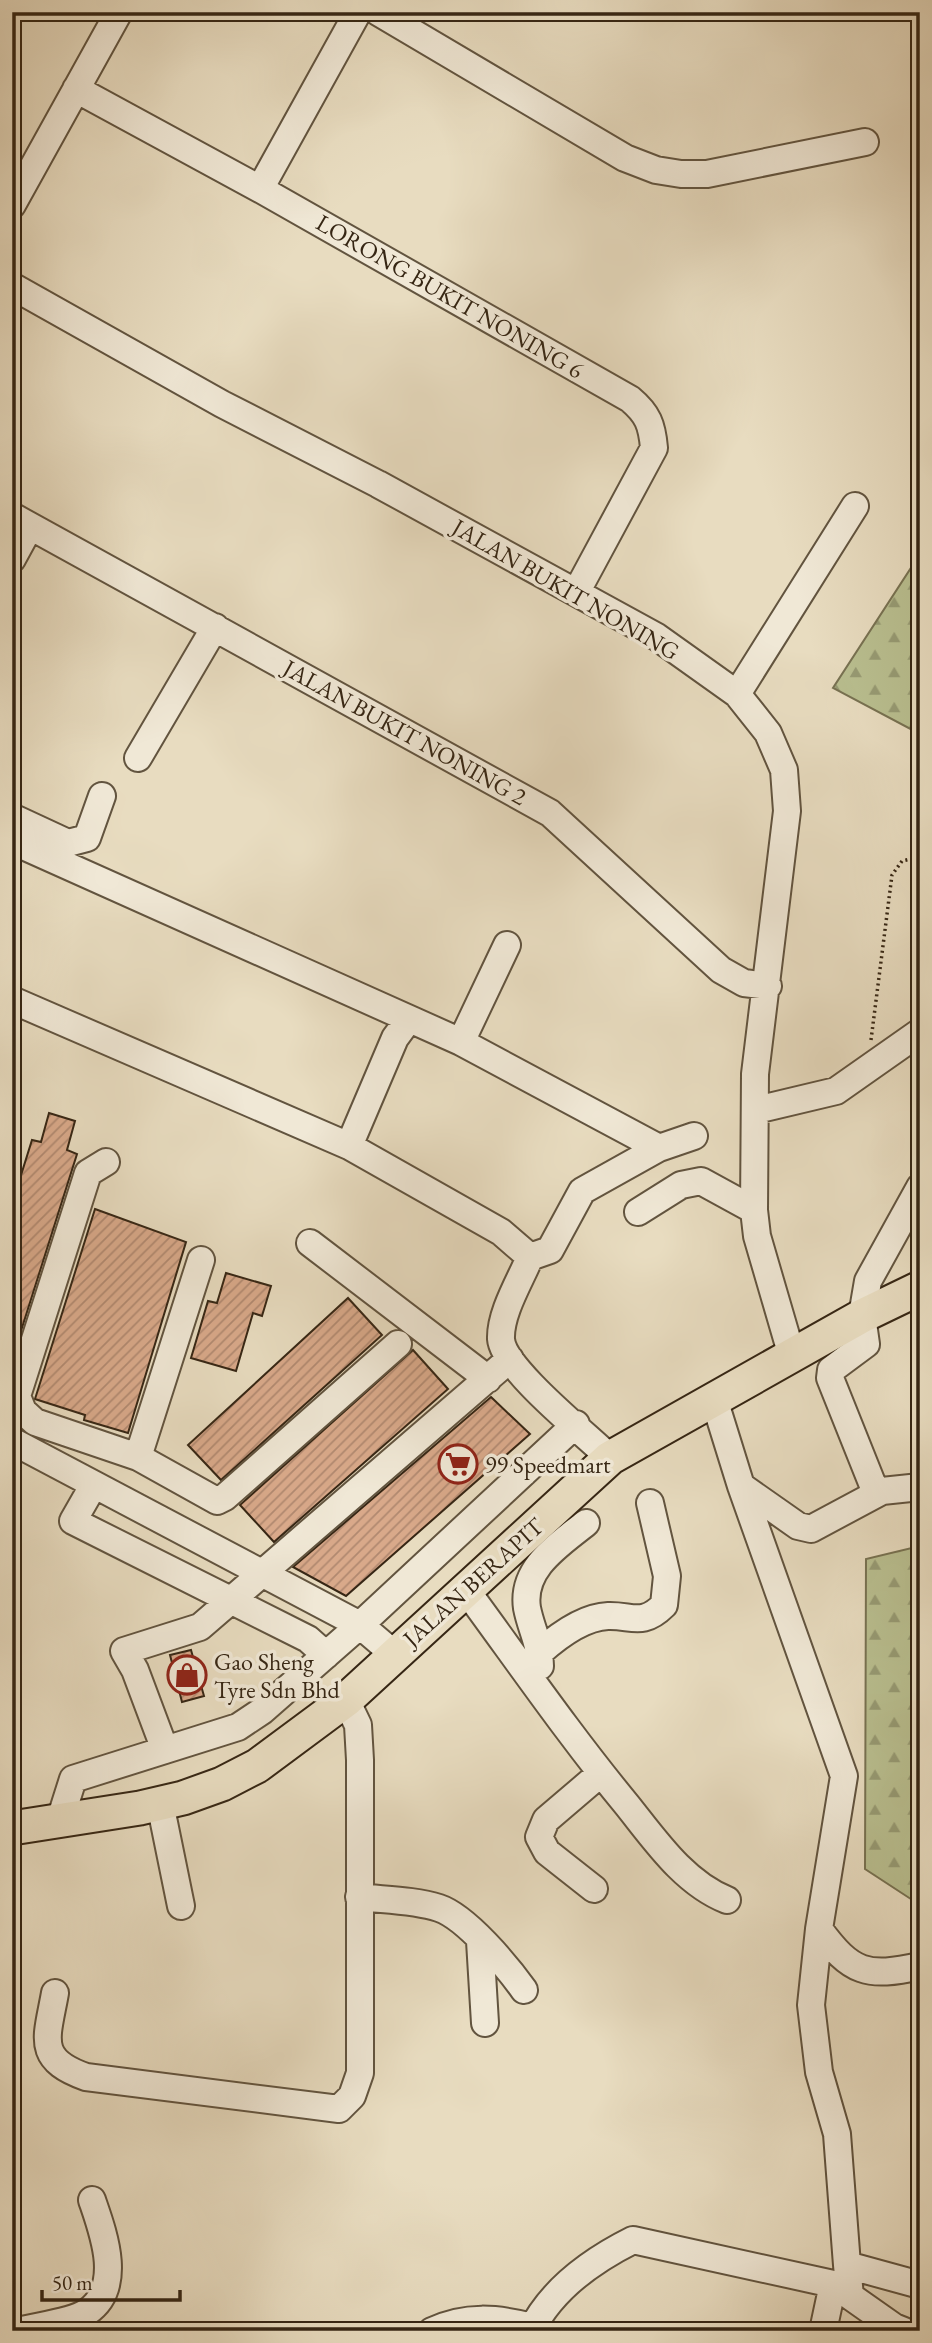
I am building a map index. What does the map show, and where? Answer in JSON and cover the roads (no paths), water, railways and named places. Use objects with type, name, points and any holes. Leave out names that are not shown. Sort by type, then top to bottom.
[{"type":"main road","name":"JALAN BERAPIT","points":[[12,1828],[160,1803],[222,1784],[257,1766],[345,1700],[610,1458],[862,1316],[920,1288]]},
{"type":"street","points":[[12,205],[119,12]]},
{"type":"street","points":[[260,189],[358,12]]},
{"type":"street","points":[[378,12],[594,142],[656,170],[681,174],[720,172],[865,142]]},
{"type":"street","name":"LORONG BUKIT NONING 6","points":[[76,89],[260,189],[630,398],[646,412],[652,428],[654,448],[577,591]]},
{"type":"street","name":"JALAN BUKIT NONING","points":[[12,286],[222,404],[577,591],[657,637],[737,694],[768,733],[784,770],[787,811],[768,986],[755,1074],[754,1210],[757,1236],[792,1356]]},
{"type":"street","points":[[737,694],[855,506]]},
{"type":"street","points":[[12,559],[21,521]]},
{"type":"street","name":"JALAN BUKIT NONING 2","points":[[21,521],[550,813],[721,970],[744,982],[768,986]]},
{"type":"street","points":[[138,758],[215,627]]},
{"type":"street","points":[[12,817],[68,843],[77,842],[87,838],[102,796]]},
{"type":"street","points":[[12,841],[461,1042],[659,1148]]},
{"type":"street","points":[[461,1042],[507,945]]},
{"type":"street","points":[[12,1000],[349,1146],[501,1232],[530,1257]]},
{"type":"street","points":[[349,1146],[395,1038],[409,1019]]},
{"type":"street","points":[[756,1110],[836,1091],[920,1032]]},
{"type":"street","points":[[610,1458],[516,1371],[501,1341],[504,1321],[530,1257],[550,1250],[582,1191],[659,1148],[694,1136]]},
{"type":"street","points":[[106,1162],[88,1172],[17,1396],[23,1411],[35,1422],[141,1459],[169,1477],[217,1501],[225,1497],[398,1344]]},
{"type":"street","points":[[638,1212],[681,1185],[701,1181],[754,1210]]},
{"type":"street","points":[[882,1491],[874,1488],[830,1378],[831,1370],[866,1344],[862,1316],[868,1281],[920,1187]]},
{"type":"street","points":[[310,1243],[488,1379]]},
{"type":"street","points":[[125,1503],[141,1459],[201,1260]]},
{"type":"street","points":[[165,1750],[135,1670],[124,1651],[200,1628],[510,1359]]},
{"type":"street","points":[[714,1399],[741,1486],[844,1776],[819,1929],[811,2005],[819,2073],[836,2134],[843,2282],[822,2331]]},
{"type":"street","points":[[61,1820],[73,1779],[238,1727],[262,1712],[360,1625],[576,1424]]},
{"type":"street","points":[[12,1441],[360,1625],[394,1654]]},
{"type":"street","points":[[150,1516],[169,1477]]},
{"type":"street","points":[[93,1486],[74,1521],[307,1639],[326,1655]]},
{"type":"street","points":[[741,1486],[798,1526],[811,1529],[882,1491],[920,1487]]},
{"type":"street","points":[[540,1651],[560,1635],[591,1619],[609,1616],[628,1620],[640,1619],[656,1613],[664,1605],[667,1576],[650,1503]]},
{"type":"street","points":[[530,1678],[540,1667],[540,1651],[527,1608],[531,1577],[540,1561],[586,1523]]},
{"type":"street","points":[[466,1590],[601,1773],[666,1853],[708,1892],[727,1900]]},
{"type":"street","points":[[55,1993],[47,2041],[50,2056],[64,2070],[111,2081],[339,2109],[352,2096],[360,2073],[358,1725],[345,1700]]},
{"type":"street","points":[[594,1889],[547,1852],[539,1838],[546,1820],[601,1773]]},
{"type":"street","points":[[160,1803],[181,1906]]},
{"type":"street","points":[[359,1897],[439,1908],[456,1917],[524,1990]]},
{"type":"street","points":[[819,1929],[840,1958],[858,1967],[885,1974],[920,1966]]},
{"type":"street","points":[[480,1941],[485,2023]]},
{"type":"street","points":[[18,2331],[87,2313],[100,2298],[108,2275],[105,2237],[92,2200]]},
{"type":"street","points":[[432,2331],[453,2322],[473,2318],[532,2329],[538,2316],[583,2271],[633,2240],[843,2282],[920,2284]]},
{"type":"street","points":[[843,2282],[894,2327],[904,2331]]},
{"type":"place","name":"99 Speedmart","points":[[458,1464]]},
{"type":"place","name":"Gao Sheng Tyre Sdn Bhd","points":[[187,1675]]}]
